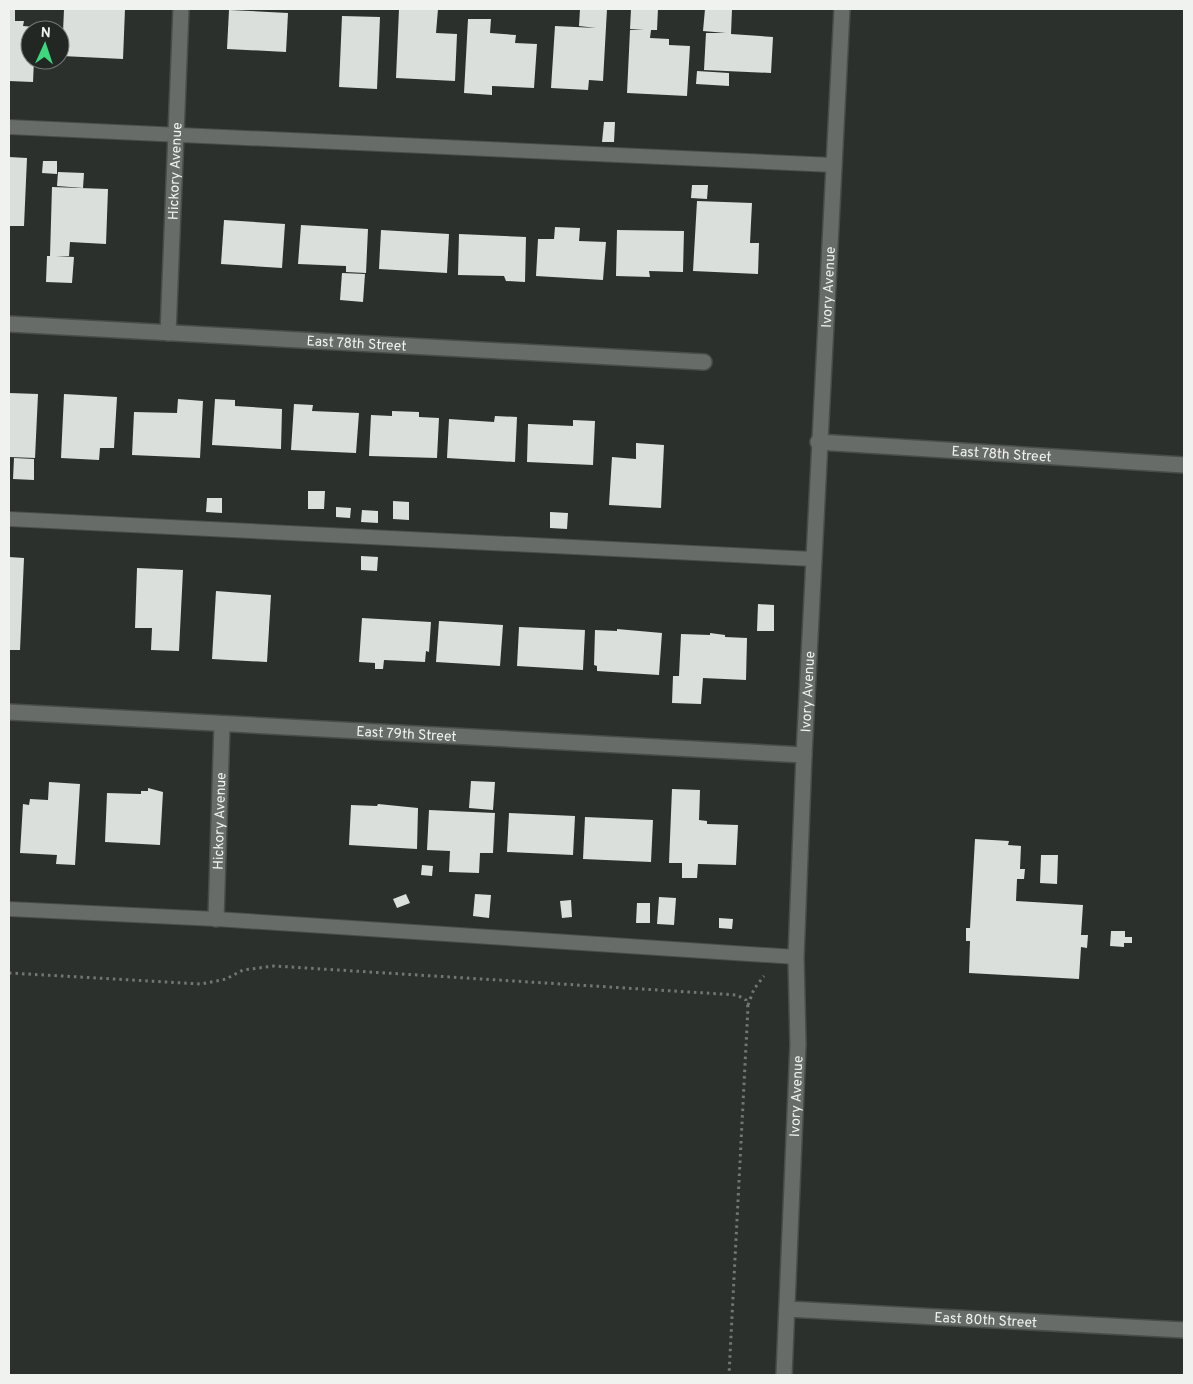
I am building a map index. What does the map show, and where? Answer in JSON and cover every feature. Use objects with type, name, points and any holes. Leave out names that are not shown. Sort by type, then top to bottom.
[{"type":"street","name":"Hickory Avenue","points":[[168,333],[181,9]]},
{"type":"street","name":"Ivory Avenue","points":[[784,1375],[798,1044],[796,957],[804,755],[818,442],[842,9]]},
{"type":"street","name":"East 78th Street","points":[[9,324],[704,362]]},
{"type":"street","name":"East 78th Street","points":[[818,442],[1184,465]]},
{"type":"street","name":"East 79th Street","points":[[9,712],[804,755]]},
{"type":"street","name":"Hickory Avenue","points":[[216,919],[222,724]]},
{"type":"street","name":"East 80th Street","points":[[786,1310],[1184,1330]]},
{"type":"lane","points":[[9,127],[833,165]]},
{"type":"lane","points":[[9,519],[813,560]]},
{"type":"lane","points":[[9,909],[216,919],[796,957]]},
{"type":"path","points":[[9,973],[201,984],[226,979],[242,970],[274,966],[737,995],[746,1000],[748,1007],[729,1375]]},
{"type":"building","points":[[9,9],[15,9],[15,21],[20,21],[20,70],[34,70],[33,82],[9,81]]},
{"type":"building","points":[[64,9],[125,9],[123,59],[70,56],[70,20],[64,20]]},
{"type":"building","points":[[399,9],[438,9],[436,33],[457,34],[455,81],[396,78]]},
{"type":"building","points":[[580,9],[607,9],[603,81],[589,80],[588,90],[551,88],[555,26],[596,28],[579,26]]},
{"type":"building","points":[[631,9],[658,9],[657,30],[651,30],[650,38],[669,39],[669,45],[690,46],[687,96],[627,93],[630,30],[644,30],[630,29]]},
{"type":"building","points":[[705,9],[732,9],[731,34],[773,37],[771,73],[704,70],[706,33],[726,33],[703,31]]},
{"type":"building","points":[[229,10],[288,13],[286,52],[227,49]]},
{"type":"building","points":[[342,16],[380,17],[377,89],[339,87]]},
{"type":"building","points":[[468,19],[491,19],[490,33],[516,35],[515,43],[537,44],[534,88],[492,86],[492,95],[464,93]]},
{"type":"building","points":[[697,71],[729,73],[729,86],[696,84]]},
{"type":"building","points":[[604,122],[615,122],[614,142],[602,142]]},
{"type":"building","points":[[9,157],[27,158],[24,226],[9,226]]},
{"type":"building","points":[[43,161],[57,161],[57,174],[42,173]]},
{"type":"building","points":[[58,172],[84,173],[83,188],[57,186]]},
{"type":"building","points":[[692,185],[708,185],[707,199],[691,198]]},
{"type":"building","points":[[52,187],[108,189],[106,244],[70,242],[69,256],[56,256],[74,257],[72,283],[46,282],[47,256],[50,256]]},
{"type":"building","points":[[697,201],[752,203],[750,243],[759,243],[758,274],[693,271]]},
{"type":"building","points":[[224,220],[285,224],[282,268],[221,264]]},
{"type":"building","points":[[301,225],[368,229],[366,273],[346,272],[346,266],[298,264]]},
{"type":"building","points":[[555,227],[580,228],[579,241],[606,242],[603,280],[536,276],[538,239],[554,239]]},
{"type":"building","points":[[381,230],[449,234],[447,273],[379,269]]},
{"type":"building","points":[[617,230],[684,231],[683,272],[649,271],[650,277],[616,276]]},
{"type":"building","points":[[459,234],[526,237],[525,282],[506,281],[504,276],[458,275]]},
{"type":"building","points":[[342,273],[365,274],[363,302],[340,300]]},
{"type":"building","points":[[9,393],[38,394],[35,458],[9,457]]},
{"type":"building","points":[[64,394],[117,397],[114,448],[100,448],[99,460],[61,458]]},
{"type":"building","points":[[178,399],[203,401],[200,458],[132,455],[134,412],[177,413]]},
{"type":"building","points":[[215,399],[235,400],[235,406],[282,409],[281,449],[212,445]]},
{"type":"building","points":[[294,404],[313,405],[312,411],[359,413],[356,453],[291,450]]},
{"type":"building","points":[[392,411],[419,412],[419,417],[439,418],[437,458],[369,456],[371,415],[392,416]]},
{"type":"building","points":[[495,416],[517,417],[515,462],[447,458],[449,419],[494,422]]},
{"type":"building","points":[[573,420],[595,421],[593,465],[527,462],[528,424],[573,426]]},
{"type":"building","points":[[636,443],[664,445],[661,508],[609,505],[612,457],[636,459]]},
{"type":"building","points":[[14,458],[34,459],[34,480],[13,479]]},
{"type":"building","points":[[308,491],[325,491],[324,509],[308,509]]},
{"type":"building","points":[[207,498],[222,498],[222,513],[206,512]]},
{"type":"building","points":[[393,501],[409,502],[409,520],[393,519]]},
{"type":"building","points":[[336,507],[351,508],[350,518],[336,517]]},
{"type":"building","points":[[362,510],[378,511],[378,523],[361,522]]},
{"type":"building","points":[[550,512],[568,513],[567,529],[550,528]]},
{"type":"building","points":[[361,556],[378,557],[377,571],[361,570]]},
{"type":"building","points":[[9,557],[24,558],[20,650],[9,650]]},
{"type":"building","points":[[137,568],[183,570],[179,651],[151,650],[152,628],[135,628]]},
{"type":"building","points":[[216,591],[271,595],[267,662],[212,659]]},
{"type":"building","points":[[758,604],[774,605],[774,631],[757,631]]},
{"type":"building","points":[[362,618],[431,622],[429,652],[426,651],[425,662],[384,660],[383,669],[375,669],[375,663],[359,662]]},
{"type":"building","points":[[439,621],[503,625],[500,666],[436,662]]},
{"type":"building","points":[[519,627],[585,630],[583,670],[517,666]]},
{"type":"building","points":[[617,629],[662,633],[659,675],[597,671],[597,666],[594,665],[595,630],[617,631]]},
{"type":"building","points":[[710,633],[725,635],[725,637],[747,638],[746,680],[703,678],[701,704],[672,703],[673,676],[679,676],[681,634],[710,635]]},
{"type":"building","points":[[471,781],[495,782],[493,810],[469,808]]},
{"type":"building","points":[[49,782],[80,784],[75,865],[56,864],[57,855],[20,853],[23,804],[29,805],[30,799],[48,800]]},
{"type":"building","points":[[148,788],[163,792],[160,845],[105,842],[107,793],[141,794],[141,791],[148,791]]},
{"type":"building","points":[[672,789],[700,790],[699,820],[707,821],[707,824],[738,825],[736,865],[698,864],[697,878],[682,878],[682,863],[669,863]]},
{"type":"building","points":[[378,804],[418,808],[417,849],[349,845],[351,805],[377,806]]},
{"type":"building","points":[[429,810],[495,813],[493,853],[480,853],[479,873],[449,872],[450,851],[427,850]]},
{"type":"building","points":[[509,813],[575,816],[573,855],[507,852]]},
{"type":"building","points":[[585,817],[653,820],[651,862],[583,859]]},
{"type":"building","points":[[975,839],[1009,841],[1008,845],[1021,846],[1020,869],[1025,869],[1024,879],[1017,879],[1016,901],[1083,905],[1081,935],[1088,935],[1087,948],[1081,947],[1079,979],[969,973],[970,941],[966,941],[966,928],[970,928]]},
{"type":"building","points":[[1041,855],[1058,855],[1057,884],[1040,883]]},
{"type":"building","points":[[422,865],[433,866],[432,876],[421,875]]},
{"type":"building","points":[[406,894],[410,903],[397,908],[393,899]]},
{"type":"building","points":[[475,894],[491,895],[489,918],[473,916]]},
{"type":"building","points":[[659,897],[676,898],[674,925],[657,924]]},
{"type":"building","points":[[571,900],[572,917],[562,918],[560,901]]},
{"type":"building","points":[[637,903],[650,903],[650,923],[636,923]]},
{"type":"building","points":[[719,918],[733,919],[732,929],[719,928]]},
{"type":"building","points":[[1111,931],[1125,931],[1125,937],[1132,937],[1132,943],[1124,943],[1124,947],[1110,946]]}]
